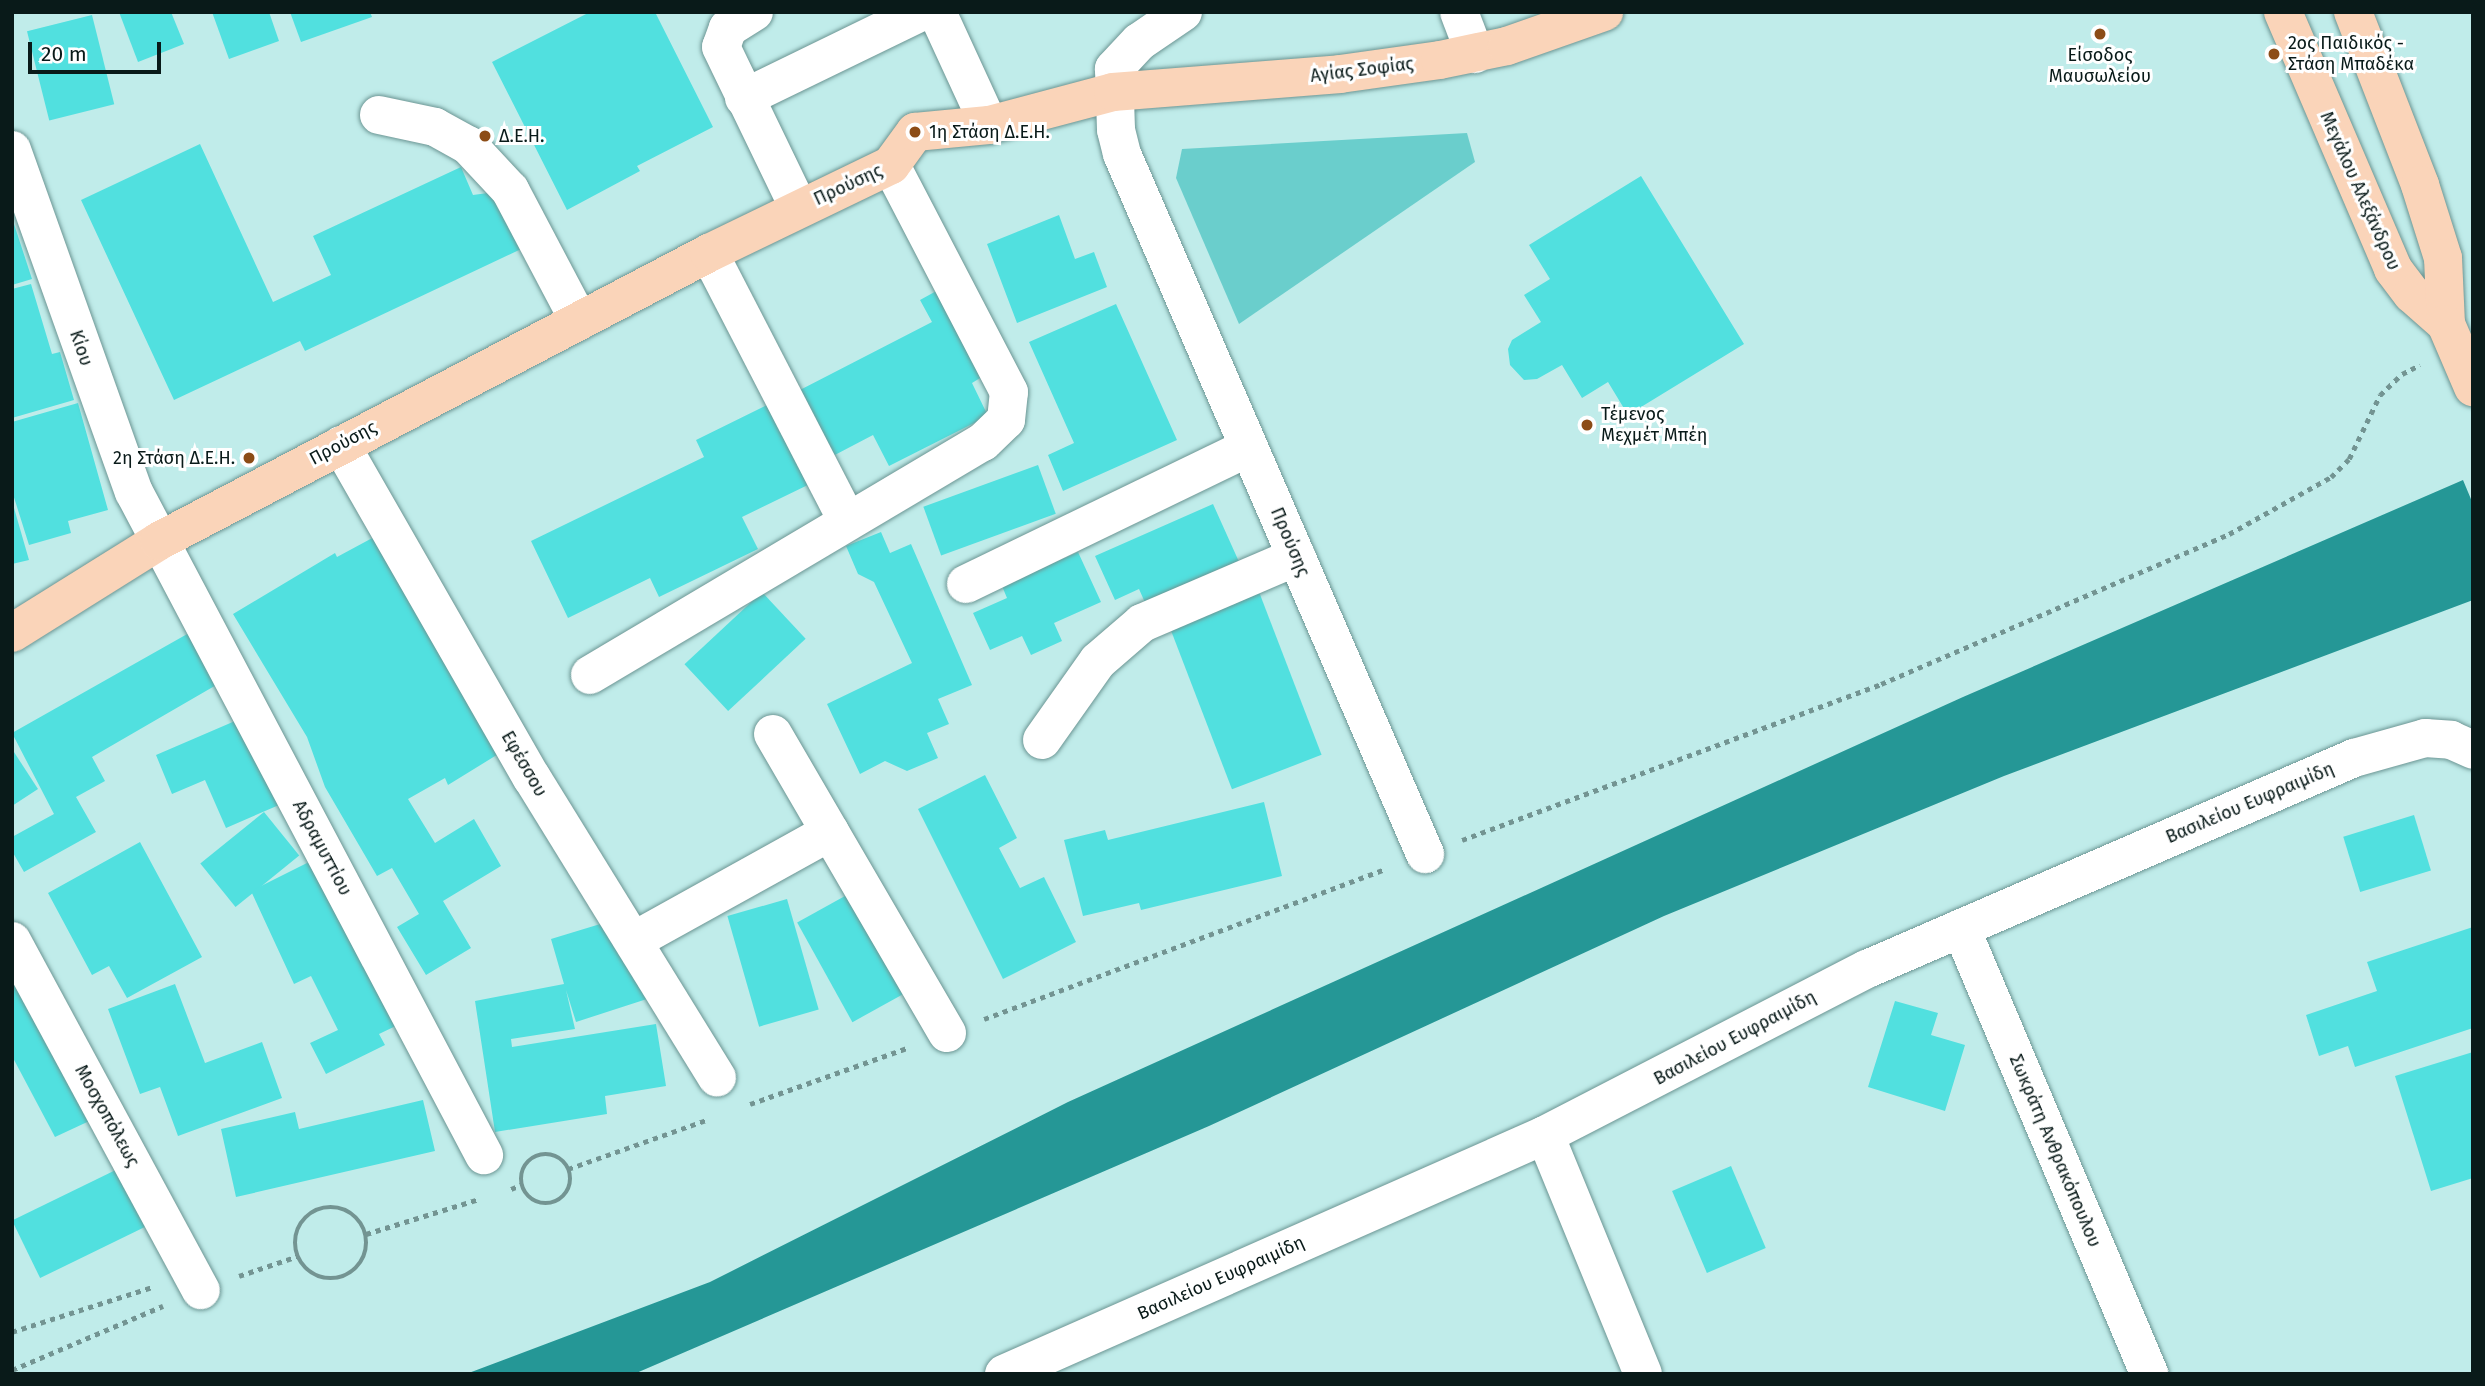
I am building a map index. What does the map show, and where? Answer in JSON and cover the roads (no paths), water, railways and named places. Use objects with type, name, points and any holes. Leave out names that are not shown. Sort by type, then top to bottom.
[{"type":"main road","name":"Αγίας Σοφίας","points":[[1113,92],[1340,74],[1475,54],[1604,12]]},
{"type":"main road","name":"Μεγάλου Αλεξάνδρου","points":[[2283,12],[2393,269],[2462,361]]},
{"type":"main road","points":[[2353,12],[2420,186],[2443,258],[2462,361]]},
{"type":"main road","name":"Προύσης","points":[[12,633],[159,541],[709,253],[891,165],[915,132],[989,125],[1113,92]]},
{"type":"street","points":[[754,12],[736,21],[723,37],[724,57],[799,208]]},
{"type":"street","points":[[744,98],[921,12]]},
{"type":"street","points":[[937,12],[989,125]]},
{"type":"street","points":[[1113,92],[1118,62],[1150,33],[1183,12]]},
{"type":"street","points":[[1459,12],[1475,54]]},
{"type":"street","name":"Προύσης","points":[[1113,92],[1116,130],[1129,174],[1425,854]]},
{"type":"street","points":[[379,115],[435,127],[468,145],[510,190],[579,321]]},
{"type":"street","name":"Κίου","points":[[12,150],[121,461],[159,541]]},
{"type":"street","points":[[590,675],[847,520],[984,442],[1006,421],[1009,392],[891,165]]},
{"type":"street","points":[[709,253],[847,520]]},
{"type":"street","name":"Εφέσσου","points":[[341,445],[532,778],[635,940],[717,1078]]},
{"type":"street","points":[[965,584],[1249,447]]},
{"type":"street","name":"Αδραμυττίου","points":[[159,541],[484,1155]]},
{"type":"street","points":[[1042,740],[1098,662],[1142,623],[1296,557]]},
{"type":"street","points":[[773,734],[947,1033]]},
{"type":"street","name":"Βασιλείου Ευφραιμίδη","points":[[1004,1374],[1545,1135],[1800,1002],[1961,928],[2354,758],[2425,738],[2451,740],[2473,750]]},
{"type":"street","points":[[635,940],[830,832]]},
{"type":"street","name":"Σωκράτη Ανθρακόπουλου","points":[[1961,928],[2149,1374]]},
{"type":"street","name":"Μοσχοπόλεως","points":[[12,942],[197,1282]]},
{"type":"street","points":[[1545,1135],[1643,1374]]},
{"type":"place","name":"Είσοδος Μαυσωλείου","points":[[2100,34]]},
{"type":"place","name":"2ος Παιδικός - Στάση Μπαδέκα","points":[[2274,54]]},
{"type":"place","name":"1η Στάση Δ.Ε.Η.","points":[[915,132]]},
{"type":"place","name":"Δ.Ε.Η.","points":[[485,136]]},
{"type":"place","name":"Τέμενος Μεχμέτ Μπέη","points":[[1587,425]]},
{"type":"place","name":"2η Στάση Δ.Ε.Η.","points":[[249,458]]}]
